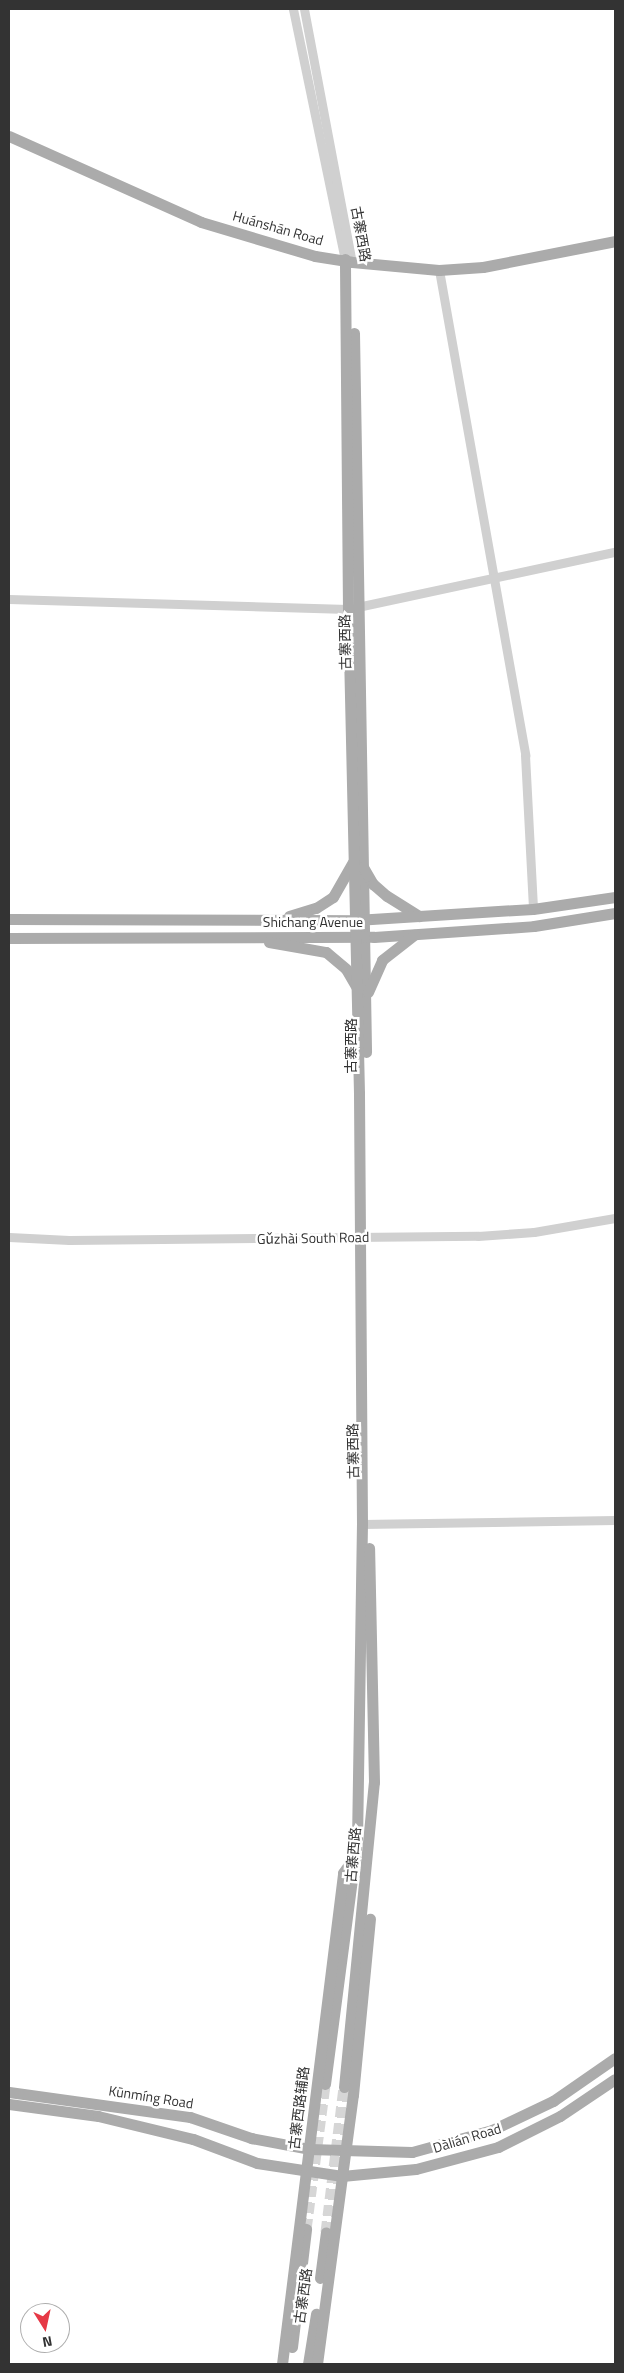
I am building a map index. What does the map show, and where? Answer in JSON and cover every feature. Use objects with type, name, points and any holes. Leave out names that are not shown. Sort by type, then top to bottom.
[{"type":"main road","name":"Huánshān Road","points":[[9,136],[201,222],[315,256],[440,270],[483,267],[615,242]]},
{"type":"main road","name":"古寨西路","points":[[348,261],[360,920],[356,987],[363,1237]]},
{"type":"main road","points":[[277,920],[316,908],[333,897],[358,864],[385,895],[421,917]]},
{"type":"main road","name":"Shichang Avenue","points":[[9,919],[360,920],[533,909],[615,897]]},
{"type":"main road","name":"Shichang Avenue","points":[[9,938],[360,937],[414,935],[534,926],[615,913]]},
{"type":"main road","points":[[366,1001],[374,974],[382,960],[414,935]]},
{"type":"main road","points":[[256,937],[326,952],[346,969],[356,987]]},
{"type":"main road","name":"古寨西路","points":[[344,2087],[369,1858],[374,1782],[365,1523],[363,1237],[366,1001],[360,937]]},
{"type":"main road","name":"古寨西路","points":[[325,2084],[353,1858],[357,1841],[365,1523]]},
{"type":"main road","name":"古寨西路辅路","points":[[282,2364],[343,1873],[353,1858]]},
{"type":"main road","points":[[317,2364],[345,2153],[373,1884],[369,1858]]},
{"type":"main road","name":"Dàlián Road","points":[[345,2153],[412,2152],[492,2130],[553,2101],[615,2058]]},
{"type":"main road","name":"Dàlián Road","points":[[342,2176],[416,2169],[498,2147],[560,2116],[615,2079]]},
{"type":"main road","name":"Kūnmíng Road","points":[[9,2092],[190,2117],[251,2138],[309,2150],[345,2153]]},
{"type":"main road","name":"Kūnmíng Road","points":[[9,2104],[98,2116],[193,2139],[257,2163],[305,2172],[342,2176]]},
{"type":"main road","points":[[289,2364],[306,2229]]},
{"type":"main road","name":"古寨西路","points":[[308,2364],[326,2232]]},
{"type":"street","name":"古寨西路","points":[[294,9],[348,261]]},
{"type":"street","name":"古寨西路","points":[[304,9],[348,261]]},
{"type":"street","points":[[440,270],[525,755],[533,909]]},
{"type":"street","points":[[9,599],[353,608],[615,552]]},
{"type":"street","name":"Gǔzhài South Road","points":[[9,1236],[70,1240],[363,1237],[534,1232],[615,1218]]},
{"type":"street","points":[[365,1523],[615,1520]]},
{"type":"tunnel","points":[[306,2229],[325,2084]]},
{"type":"tunnel","points":[[326,2232],[344,2087]]}]
